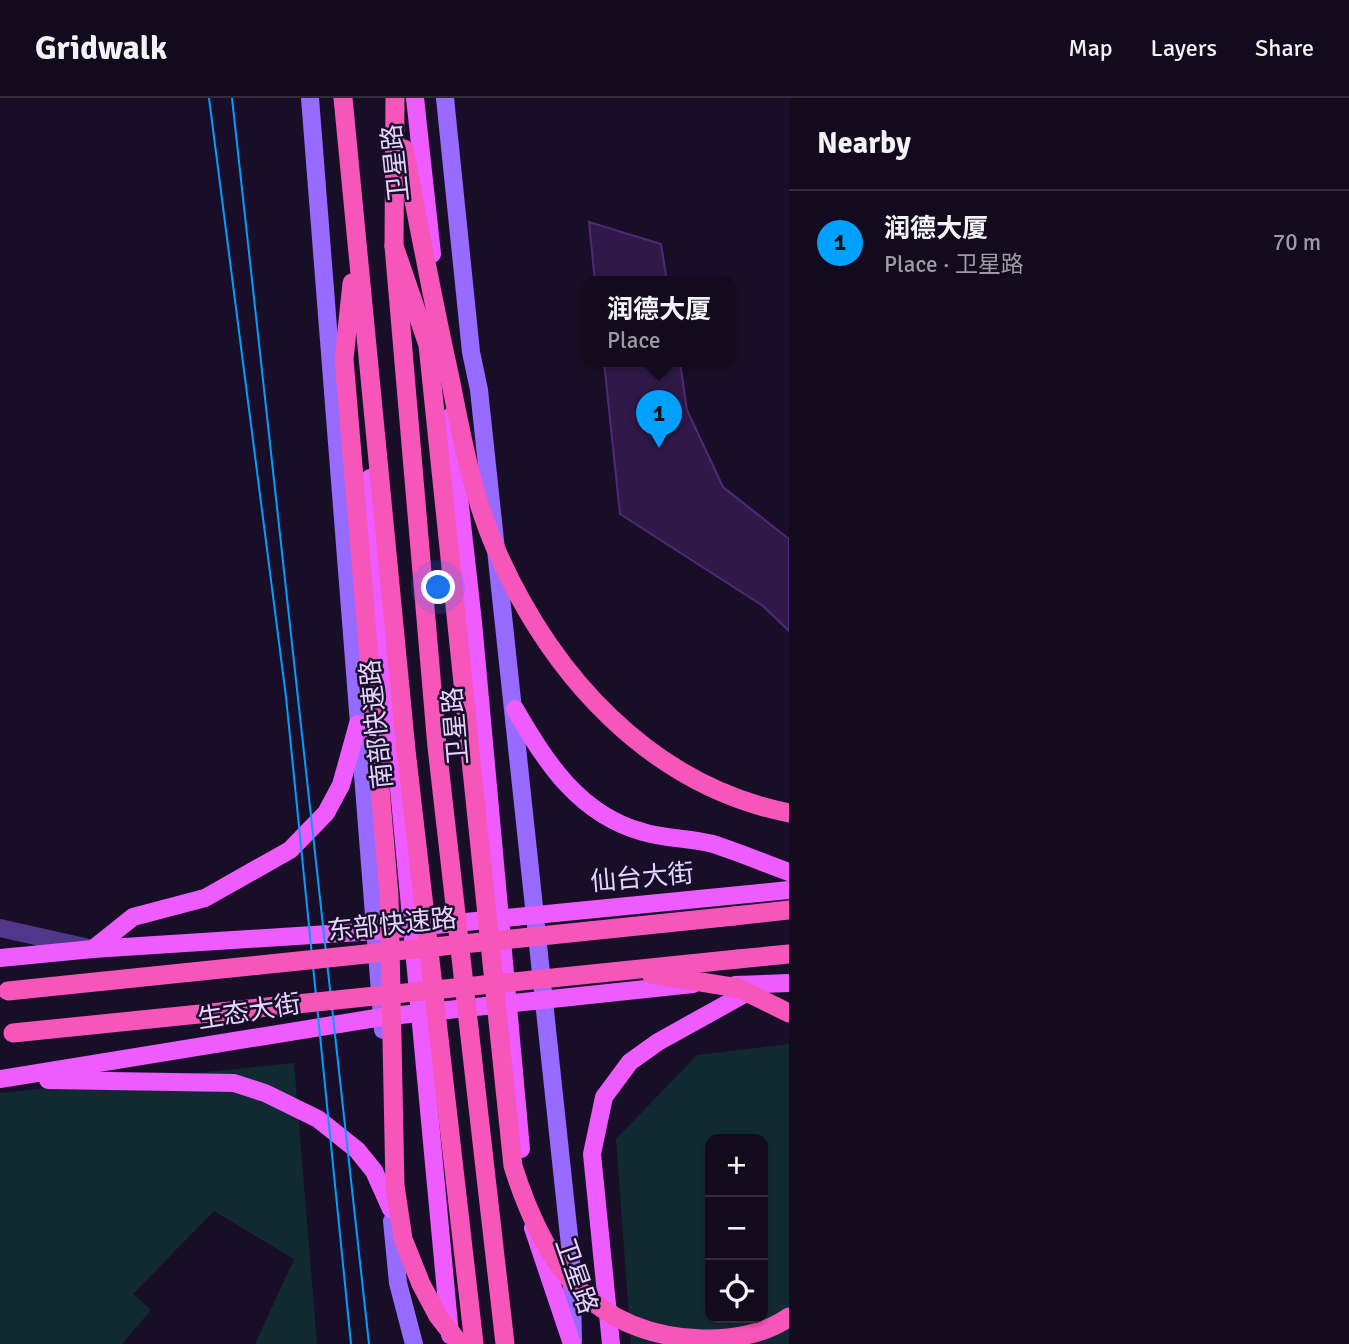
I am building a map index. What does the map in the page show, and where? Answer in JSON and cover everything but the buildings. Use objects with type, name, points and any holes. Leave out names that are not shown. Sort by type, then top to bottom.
[{"type":"highway","name":"南部快速路","points":[[342,98],[406,750],[474,1344]]},
{"type":"highway","points":[[396,107],[394,246],[438,747],[505,1344]]},
{"type":"highway","points":[[396,107],[465,453],[494,544],[520,600],[556,656],[623,732],[698,782],[751,805],[789,813]]},
{"type":"highway","points":[[357,240],[344,359],[389,895],[395,1186],[403,1239],[421,1284],[438,1316],[460,1344]]},
{"type":"highway","points":[[394,246],[428,345],[513,1166],[527,1209],[540,1238],[574,1284],[596,1305],[635,1326],[674,1338],[717,1339],[754,1332],[789,1317]]},
{"type":"highway","name":"东部快速路","points":[[0,991],[789,910]]},
{"type":"highway","points":[[0,1035],[789,954]]},
{"type":"highway","points":[[626,970],[738,988],[789,1013]]},
{"type":"main road","points":[[310,98],[395,1162],[391,1209],[398,1283],[414,1344]]},
{"type":"main road","name":"卫星路","points":[[334,98],[451,1344]]},
{"type":"main road","name":"卫星路","points":[[415,98],[473,622],[524,1188],[536,1242],[573,1344]]},
{"type":"main road","name":"卫星路","points":[[445,98],[471,352],[479,390],[514,709],[570,1255],[573,1344]]},
{"type":"main road","points":[[514,709],[540,753],[561,780],[613,821],[644,833],[711,844],[789,872]]},
{"type":"main road","points":[[93,949],[133,917],[205,898],[290,850],[326,813],[341,785],[358,724]]},
{"type":"main road","name":"仙台大街","points":[[500,918],[789,890]]},
{"type":"main road","points":[[0,958],[93,949],[375,931],[500,918]]},
{"type":"main road","points":[[508,1003],[694,984],[758,986],[789,983]]},
{"type":"main road","points":[[611,1344],[592,1154],[604,1097],[618,1075],[639,1055],[758,986]]},
{"type":"main road","name":"生态大街","points":[[1,1080],[382,1017],[508,1003]]},
{"type":"main road","points":[[1,1080],[234,1083],[318,1119],[357,1150],[374,1171],[391,1209]]},
{"type":"street","points":[[0,928],[93,949]]},
{"type":"shaded area","points":[[789,1044],[789,1344],[631,1344],[616,1139],[697,1055]]},
{"type":"shaded area","points":[[294,1063],[317,1344],[255,1344],[294,1259],[214,1211],[133,1294],[151,1310],[122,1344],[0,1344],[0,1093]]},
{"type":"tram line","points":[[209,98],[286,697],[351,1344]]},
{"type":"tram line","points":[[232,98],[369,1344]]},
{"type":"place","name":"润德大厦","points":[[659,448]]}]
